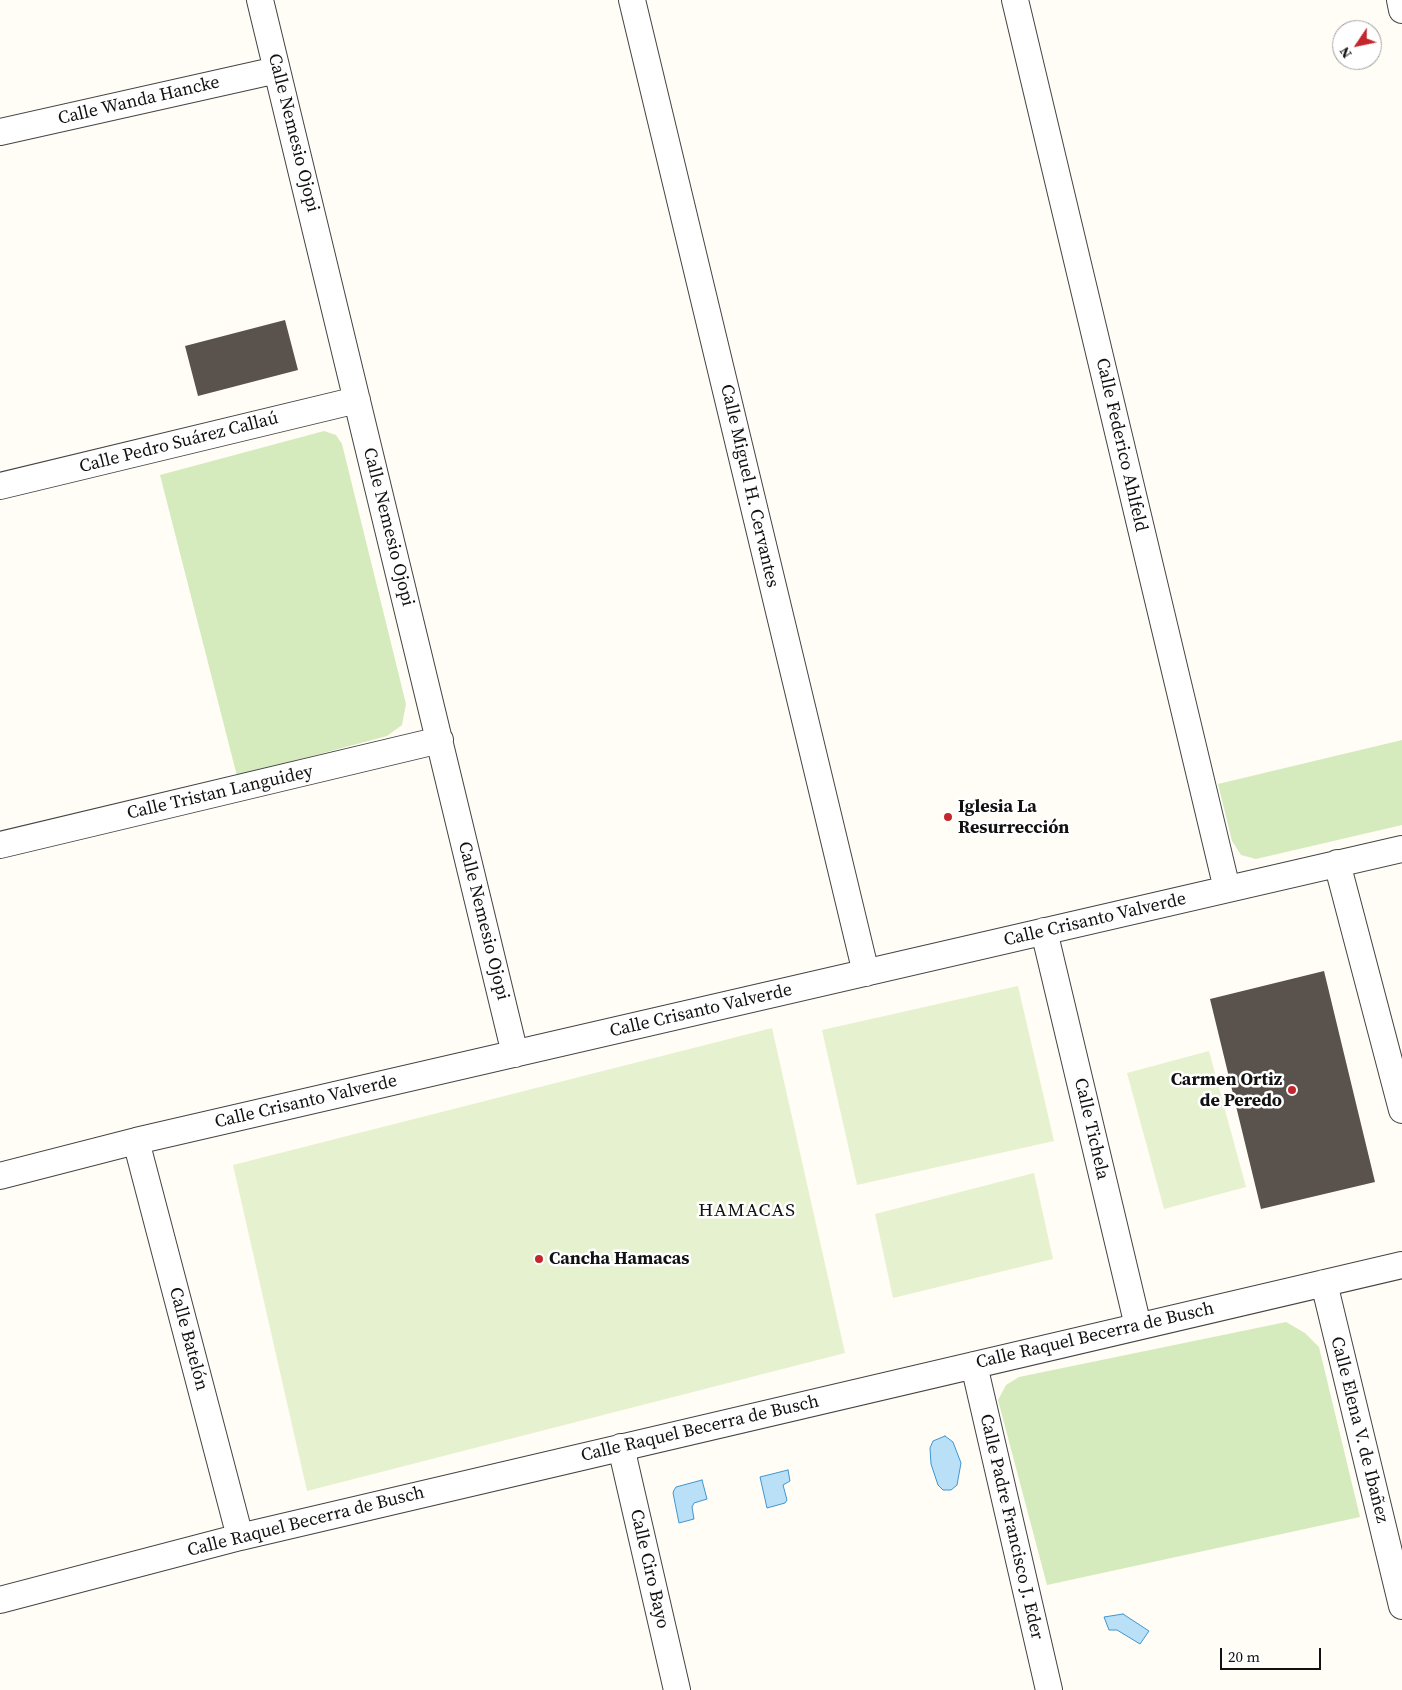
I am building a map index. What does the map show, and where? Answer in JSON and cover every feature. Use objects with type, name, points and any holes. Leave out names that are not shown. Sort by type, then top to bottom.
[{"type":"street","name":"Calle Nemesio Ojopi","points":[[260,0],[515,1054]]},
{"type":"street","name":"Calle Miguel H. Cervantes","points":[[632,0],[866,973]]},
{"type":"street","name":"Calle Federico Ahlfeld","points":[[1015,0],[1227,889]]},
{"type":"street","points":[[1400,0],[1402,10]]},
{"type":"street","name":"Calle Wanda Hancke","points":[[0,132],[277,70]]},
{"type":"street","name":"Calle Pedro Suárez Callaú","points":[[0,486],[357,400]]},
{"type":"street","name":"Calle Tristan Languidey","points":[[0,846],[440,740]]},
{"type":"street","name":"Calle Crisanto Valverde","points":[[0,1176],[136,1141],[1402,848]]},
{"type":"street","points":[[1338,864],[1402,1110]]},
{"type":"street","name":"Calle Tichela","points":[[1044,931],[1138,1326]]},
{"type":"street","name":"Calle Batelón","points":[[136,1141],[240,1537]]},
{"type":"street","name":"Calle Raquel Becerra de Busch","points":[[0,1600],[240,1537],[1402,1265]]},
{"type":"street","name":"Calle Elena V. de Ibañez","points":[[1324,1283],[1402,1606]]},
{"type":"street","name":"Calle Padre Francisco J. Eder","points":[[974,1365],[1048,1690]]},
{"type":"street","name":"Calle Ciro Bayo","points":[[621,1447],[677,1690]]},
{"type":"green space","points":[[324,431],[336,435],[342,444],[406,704],[402,725],[387,736],[237,776],[160,475]]},
{"type":"green space","points":[[1402,740],[1402,825],[1256,859],[1241,855],[1232,841],[1218,784]]},
{"type":"green space","points":[[1018,986],[1054,1141],[857,1185],[822,1030]]},
{"type":"green space","name":"Cancha Hamacas","points":[[772,1028],[845,1353],[307,1491],[233,1165]]},
{"type":"green space","points":[[1209,1051],[1246,1187],[1164,1209],[1127,1073]]},
{"type":"green space","points":[[1034,1173],[1053,1259],[893,1298],[875,1214]]},
{"type":"green space","points":[[1286,1322],[1305,1333],[1319,1347],[1360,1517],[1047,1585],[998,1400],[1006,1385],[1019,1377]]},
{"type":"water","points":[[945,1436],[953,1442],[961,1463],[957,1485],[951,1490],[943,1490],[938,1485],[931,1464],[930,1448],[933,1441]]},
{"type":"water","points":[[788,1470],[790,1481],[783,1485],[787,1500],[785,1503],[767,1508],[760,1477]]},
{"type":"water","points":[[702,1480],[707,1499],[694,1503],[692,1507],[694,1519],[679,1523],[674,1490],[676,1487]]},
{"type":"water","points":[[1123,1614],[1149,1631],[1140,1644],[1117,1630],[1109,1630],[1104,1617]]},
{"type":"building","points":[[285,320],[298,370],[198,396],[185,346]]},
{"type":"building","name":"Carmen Ortiz de Peredo","points":[[1324,971],[1375,1182],[1261,1209],[1210,999]]},
{"type":"place","name":"Iglesia La Resurrección","points":[[948,817]]},
{"type":"place","name":"Carmen Ortiz de Peredo","points":[[1292,1090]]},
{"type":"place","name":"Cancha Hamacas","points":[[539,1259]]},
{"type":"district","name":"HAMACAS","points":[[747,1211]]}]
